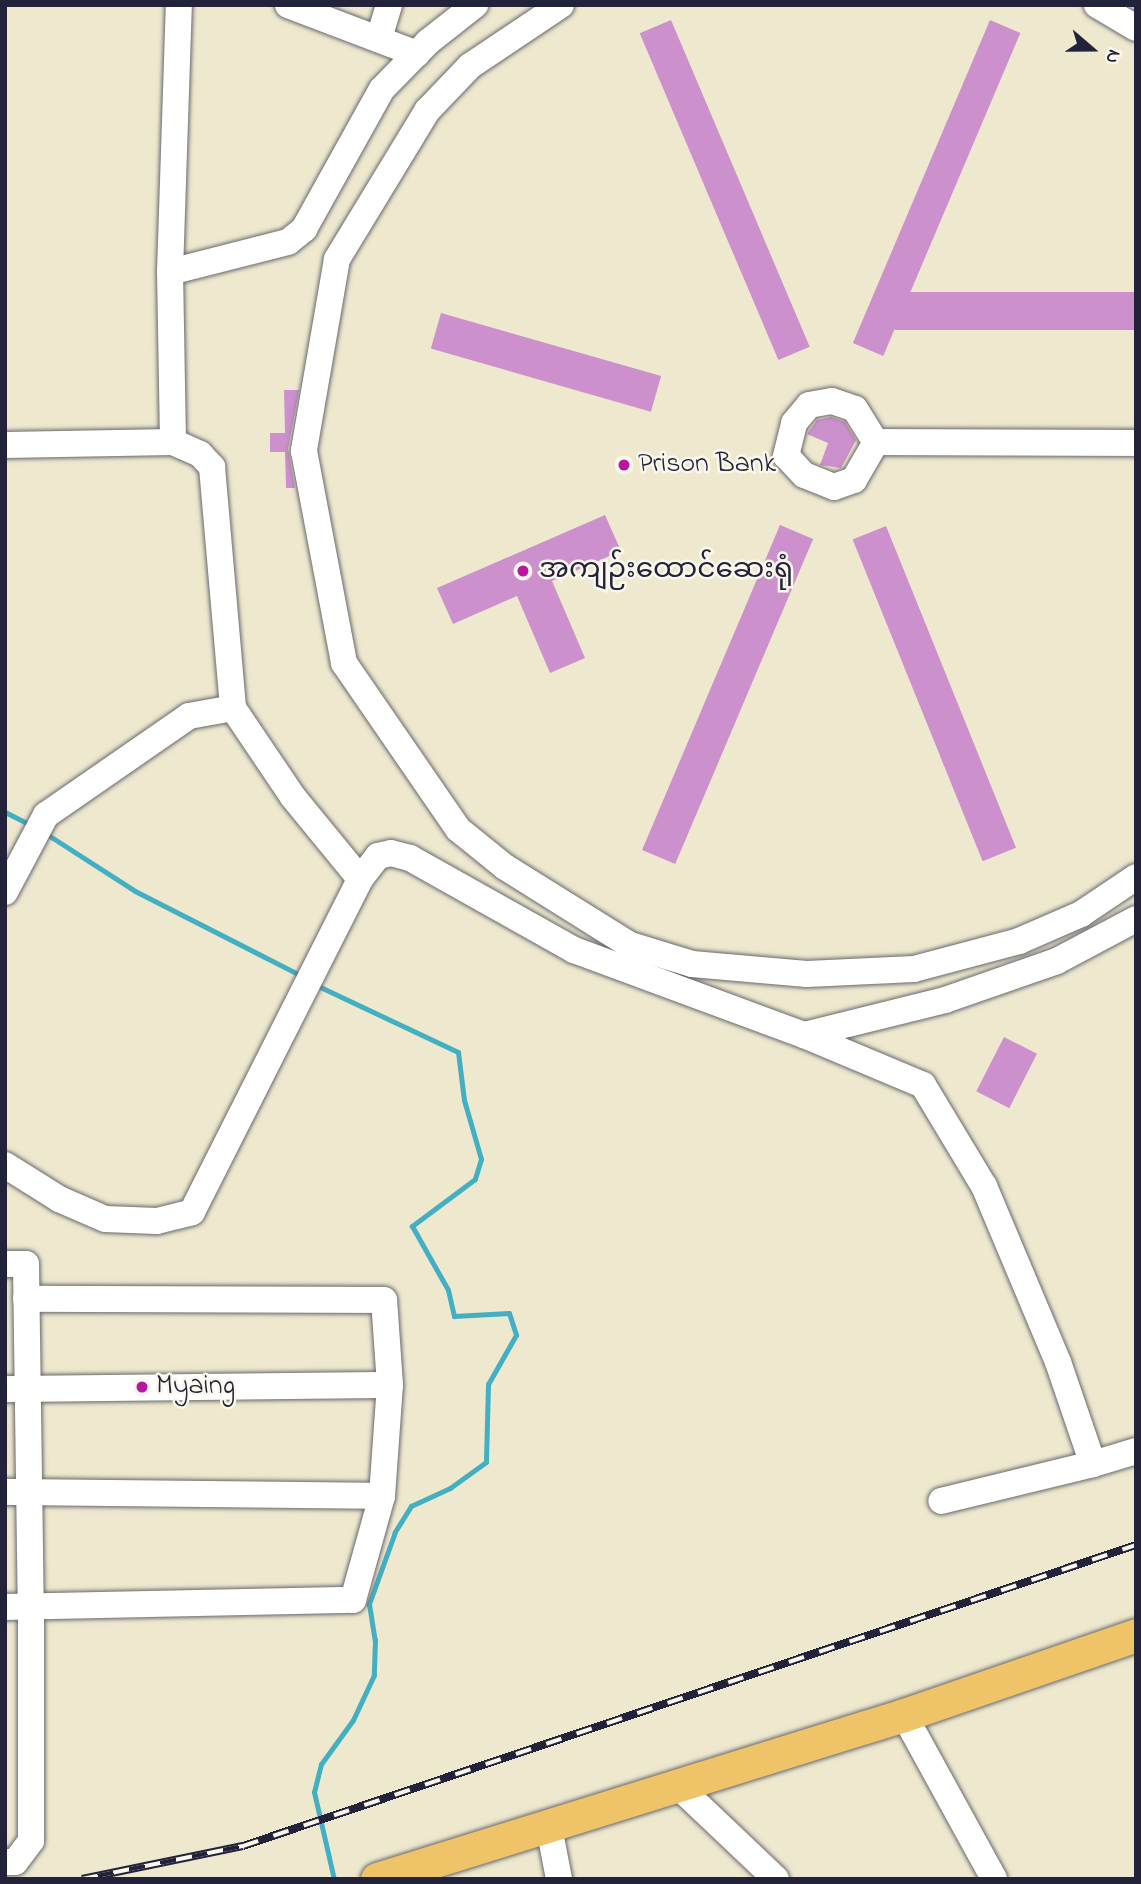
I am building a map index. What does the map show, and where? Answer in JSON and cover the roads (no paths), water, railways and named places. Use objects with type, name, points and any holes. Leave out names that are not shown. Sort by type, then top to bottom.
[{"type":"main road","points":[[377,1879],[904,1715],[1136,1634]]},
{"type":"street","points":[[173,442],[170,272],[179,5]]},
{"type":"street","points":[[288,5],[417,54]]},
{"type":"street","points":[[379,38],[389,5]]},
{"type":"street","points":[[170,272],[288,242],[304,229],[382,89],[417,54],[475,5]]},
{"type":"street","points":[[561,5],[471,66],[427,111],[337,259],[304,451],[344,663],[458,830],[505,867],[630,945],[692,964],[807,974],[914,969],[1019,941],[1081,914],[1136,877]]},
{"type":"street","points":[[1097,5],[1136,28]]},
{"type":"street","points":[[5,444],[173,442],[200,454],[212,467],[233,708],[293,797],[360,879]]},
{"type":"street","points":[[876,442],[1136,443]]},
{"type":"street","points":[[5,892],[46,815],[189,716],[233,708]]},
{"type":"street","points":[[5,1166],[60,1199],[105,1219],[156,1221],[192,1212],[360,879],[378,856],[391,853],[410,858],[574,950],[804,1035],[923,1085],[984,1186],[1058,1362],[1093,1464]]},
{"type":"street","points":[[804,1035],[945,1000],[1057,961],[1136,919]]},
{"type":"street","points":[[5,1265],[26,1264],[26,1299],[17,1389],[17,1492],[18,1606],[31,1842],[15,1861],[5,1862]]},
{"type":"street","points":[[18,1606],[353,1600],[382,1496],[390,1385],[384,1300],[26,1299]]},
{"type":"street","points":[[17,1389],[390,1385]]},
{"type":"street","points":[[940,1501],[1136,1451]]},
{"type":"street","points":[[17,1492],[382,1496]]},
{"type":"street","points":[[904,1715],[994,1879]]},
{"type":"street","points":[[678,1786],[776,1879]]},
{"type":"street","points":[[549,1827],[559,1879]]},
{"type":"waterway","points":[[5,812],[33,826]]},
{"type":"waterway","points":[[45,833],[135,891],[302,976]]},
{"type":"waterway","points":[[316,985],[458,1052],[464,1100],[481,1159],[475,1179],[412,1226],[448,1290],[454,1316],[509,1313],[516,1335],[488,1384],[486,1462],[450,1488],[411,1506],[395,1532],[369,1604],[375,1640],[374,1675],[353,1720],[321,1764],[314,1792],[334,1879]]},
{"type":"railway","points":[[82,1879],[243,1846],[1136,1545]]},
{"type":"place","name":"Prison Bank","points":[[624,465]]},
{"type":"place","name":"အကျဉ်းထောင်ဆေးရုံ","points":[[523,571]]},
{"type":"place","name":"Myaing","points":[[142,1387]]}]
